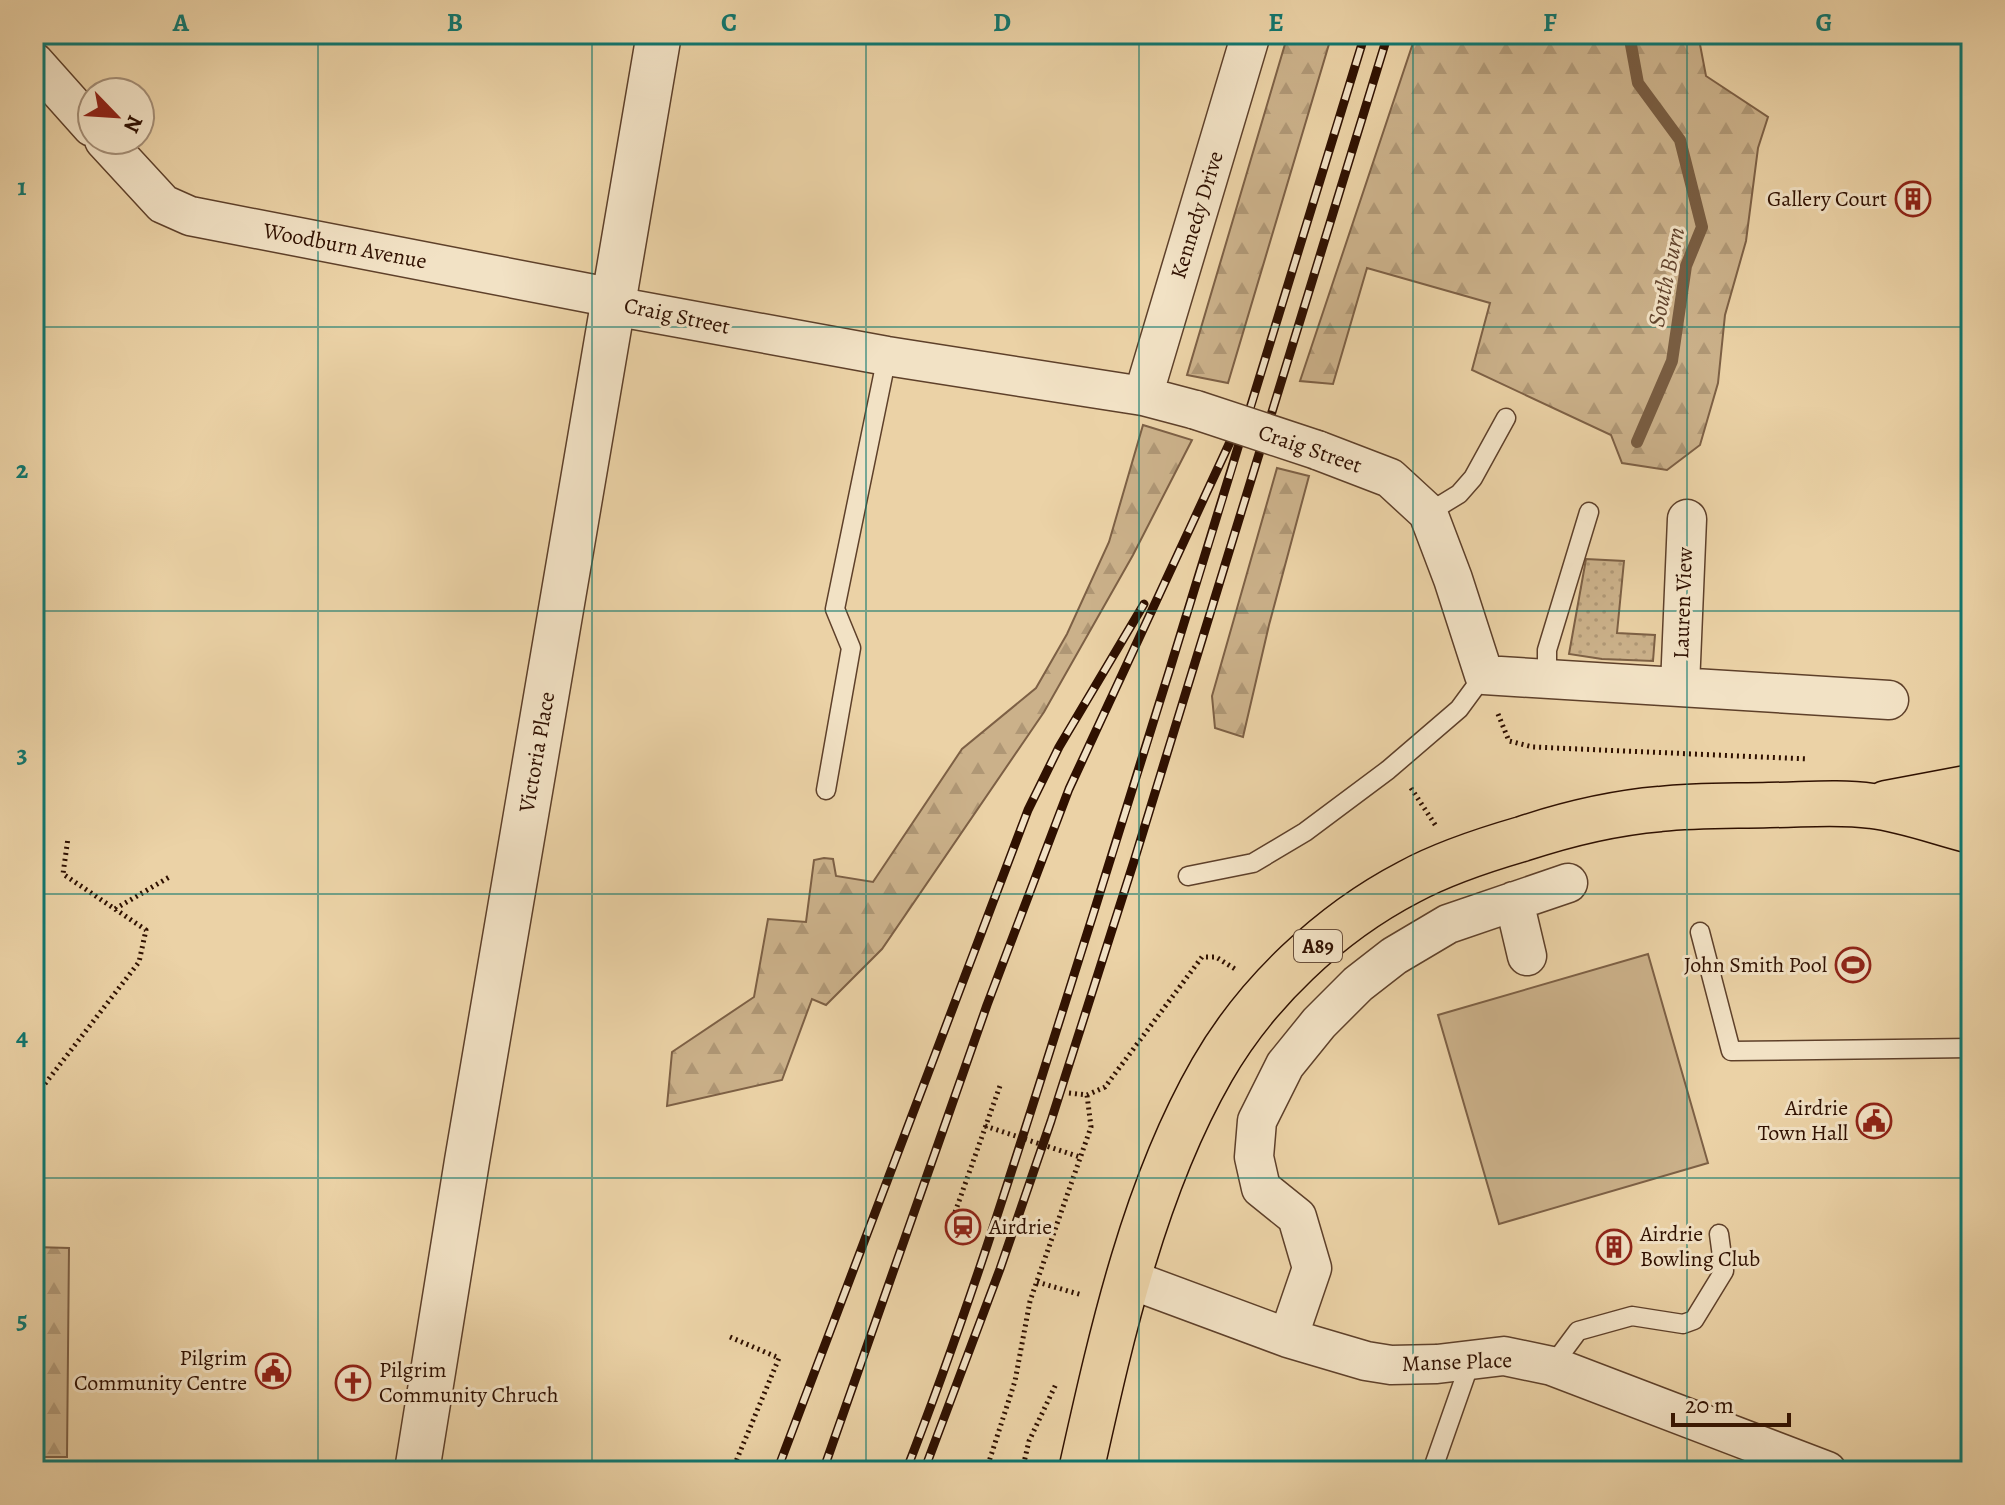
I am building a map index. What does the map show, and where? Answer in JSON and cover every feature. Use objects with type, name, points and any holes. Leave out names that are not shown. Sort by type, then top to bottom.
[{"type":"main road","name":"A89","points":[[1081,1471],[1129,1279],[1166,1165],[1190,1109],[1214,1067],[1267,995],[1327,937],[1368,906],[1436,869],[1525,838],[1605,817],[1708,806],[1872,806],[1971,787]]},
{"type":"main road","name":"A89","points":[[1872,806],[1971,831]]},
{"type":"street","name":"Victoria Place","points":[[417,1471],[659,34]]},
{"type":"street","name":"Kennedy Drive","points":[[1143,396],[1251,34]]},
{"type":"street","points":[[34,62],[76,109]]},
{"type":"street","name":"Woodburn Avenue","points":[[119,156],[163,204],[190,216],[593,294],[613,302]]},
{"type":"street","name":"Craig Street","points":[[613,302],[630,309],[887,356],[1143,396],[1317,450],[1390,478],[1428,513],[1484,675]]},
{"type":"street","name":"Lauren View","points":[[1680,686],[1687,519]]},
{"type":"street","points":[[1484,675],[1889,700]]},
{"type":"street","points":[[1288,1338],[1312,1268],[1297,1217],[1261,1188],[1254,1157],[1257,1121],[1285,1065],[1319,1023],[1358,984],[1394,956],[1448,924],[1568,883]]},
{"type":"street","points":[[1514,901],[1527,956]]},
{"type":"street","name":"Manse Place","points":[[1129,1279],[1288,1338],[1366,1361],[1391,1365],[1504,1356],[1552,1366],[1827,1471]]},
{"type":"lane","points":[[826,790],[851,648],[835,609],[887,356]]},
{"type":"lane","points":[[1428,513],[1459,494],[1473,478],[1506,418]]},
{"type":"lane","points":[[1547,681],[1547,650],[1589,512]]},
{"type":"lane","points":[[1188,876],[1253,863],[1305,832],[1388,770],[1459,709],[1484,675]]},
{"type":"lane","points":[[1700,932],[1731,1051],[1971,1048]]},
{"type":"lane","points":[[1552,1366],[1578,1331],[1632,1316],[1683,1324],[1694,1320],[1724,1271],[1719,1234]]},
{"type":"lane","points":[[1432,1471],[1471,1360]]},
{"type":"path","points":[[1484,675],[1509,741],[1533,747],[1812,759]]},
{"type":"path","points":[[1410,786],[1431,818]]},
{"type":"path","points":[[34,1098],[139,962],[146,930],[63,874],[68,838]]},
{"type":"path","points":[[115,909],[171,876]]},
{"type":"path","points":[[1069,1093],[1097,1093],[1112,1080],[1202,957],[1216,957],[1228,963],[1267,995]]},
{"type":"path","points":[[953,1218],[1001,1083]]},
{"type":"path","points":[[986,1471],[1015,1381],[1030,1301],[1091,1127],[1087,1095]]},
{"type":"path","points":[[985,1126],[1080,1157]]},
{"type":"path","points":[[1037,1282],[1082,1295],[1079,1308]]},
{"type":"path","points":[[730,1337],[779,1358],[732,1471]]},
{"type":"path","points":[[1022,1471],[1029,1441],[1060,1374]]},
{"type":"path","points":[[1894,1471],[1901,1471]]},
{"type":"green space","points":[[1288,34],[1332,34],[1228,383],[1187,375]]},
{"type":"green space","points":[[1416,34],[1698,34],[1706,76],[1768,117],[1758,148],[1746,241],[1725,315],[1718,383],[1700,445],[1667,470],[1622,463],[1611,435],[1472,370],[1490,303],[1367,268],[1333,384],[1300,381]]},
{"type":"green space","points":[[1143,425],[1192,440],[1133,555],[1044,712],[882,949],[826,1005],[812,999],[782,1080],[667,1106],[672,1052],[754,997],[768,919],[806,922],[814,860],[833,859],[836,876],[873,882],[962,749],[1036,688],[1067,634],[1109,542]]},
{"type":"green space","points":[[1277,468],[1309,476],[1243,737],[1215,728],[1212,696]]},
{"type":"green space","points":[[1586,559],[1624,561],[1617,633],[1655,635],[1653,661],[1569,654]]},
{"type":"green space","points":[[1648,954],[1708,1163],[1499,1224],[1438,1015]]},
{"type":"green space","points":[[34,1247],[69,1248],[67,1457],[34,1457]]},
{"type":"waterway","name":"South Burn","points":[[1629,34],[1638,83],[1680,140],[1702,227],[1686,266],[1672,361],[1637,442]]},
{"type":"railway","points":[[906,1471],[957,1334],[1026,1127],[1365,34]]},
{"type":"railway","points":[[924,1471],[1000,1269],[1051,1121],[1388,34]]},
{"type":"railway","points":[[823,1471],[987,1005],[1069,789],[1230,442]]},
{"type":"railway","points":[[777,1471],[1028,810],[1059,747],[1144,604]]},
{"type":"place","name":"Gallery Court","points":[[1913,199]]},
{"type":"place","name":"John Smith Pool","points":[[1853,965]]},
{"type":"place","name":"Airdrie Town Hall","points":[[1874,1121]]},
{"type":"place","name":"Airdrie","points":[[963,1227]]},
{"type":"place","name":"Airdrie Bowling Club","points":[[1614,1247]]},
{"type":"place","name":"Pilgrim Community Centre","points":[[273,1371]]},
{"type":"place","name":"Pilgrim Community Chruch","points":[[353,1383]]}]
